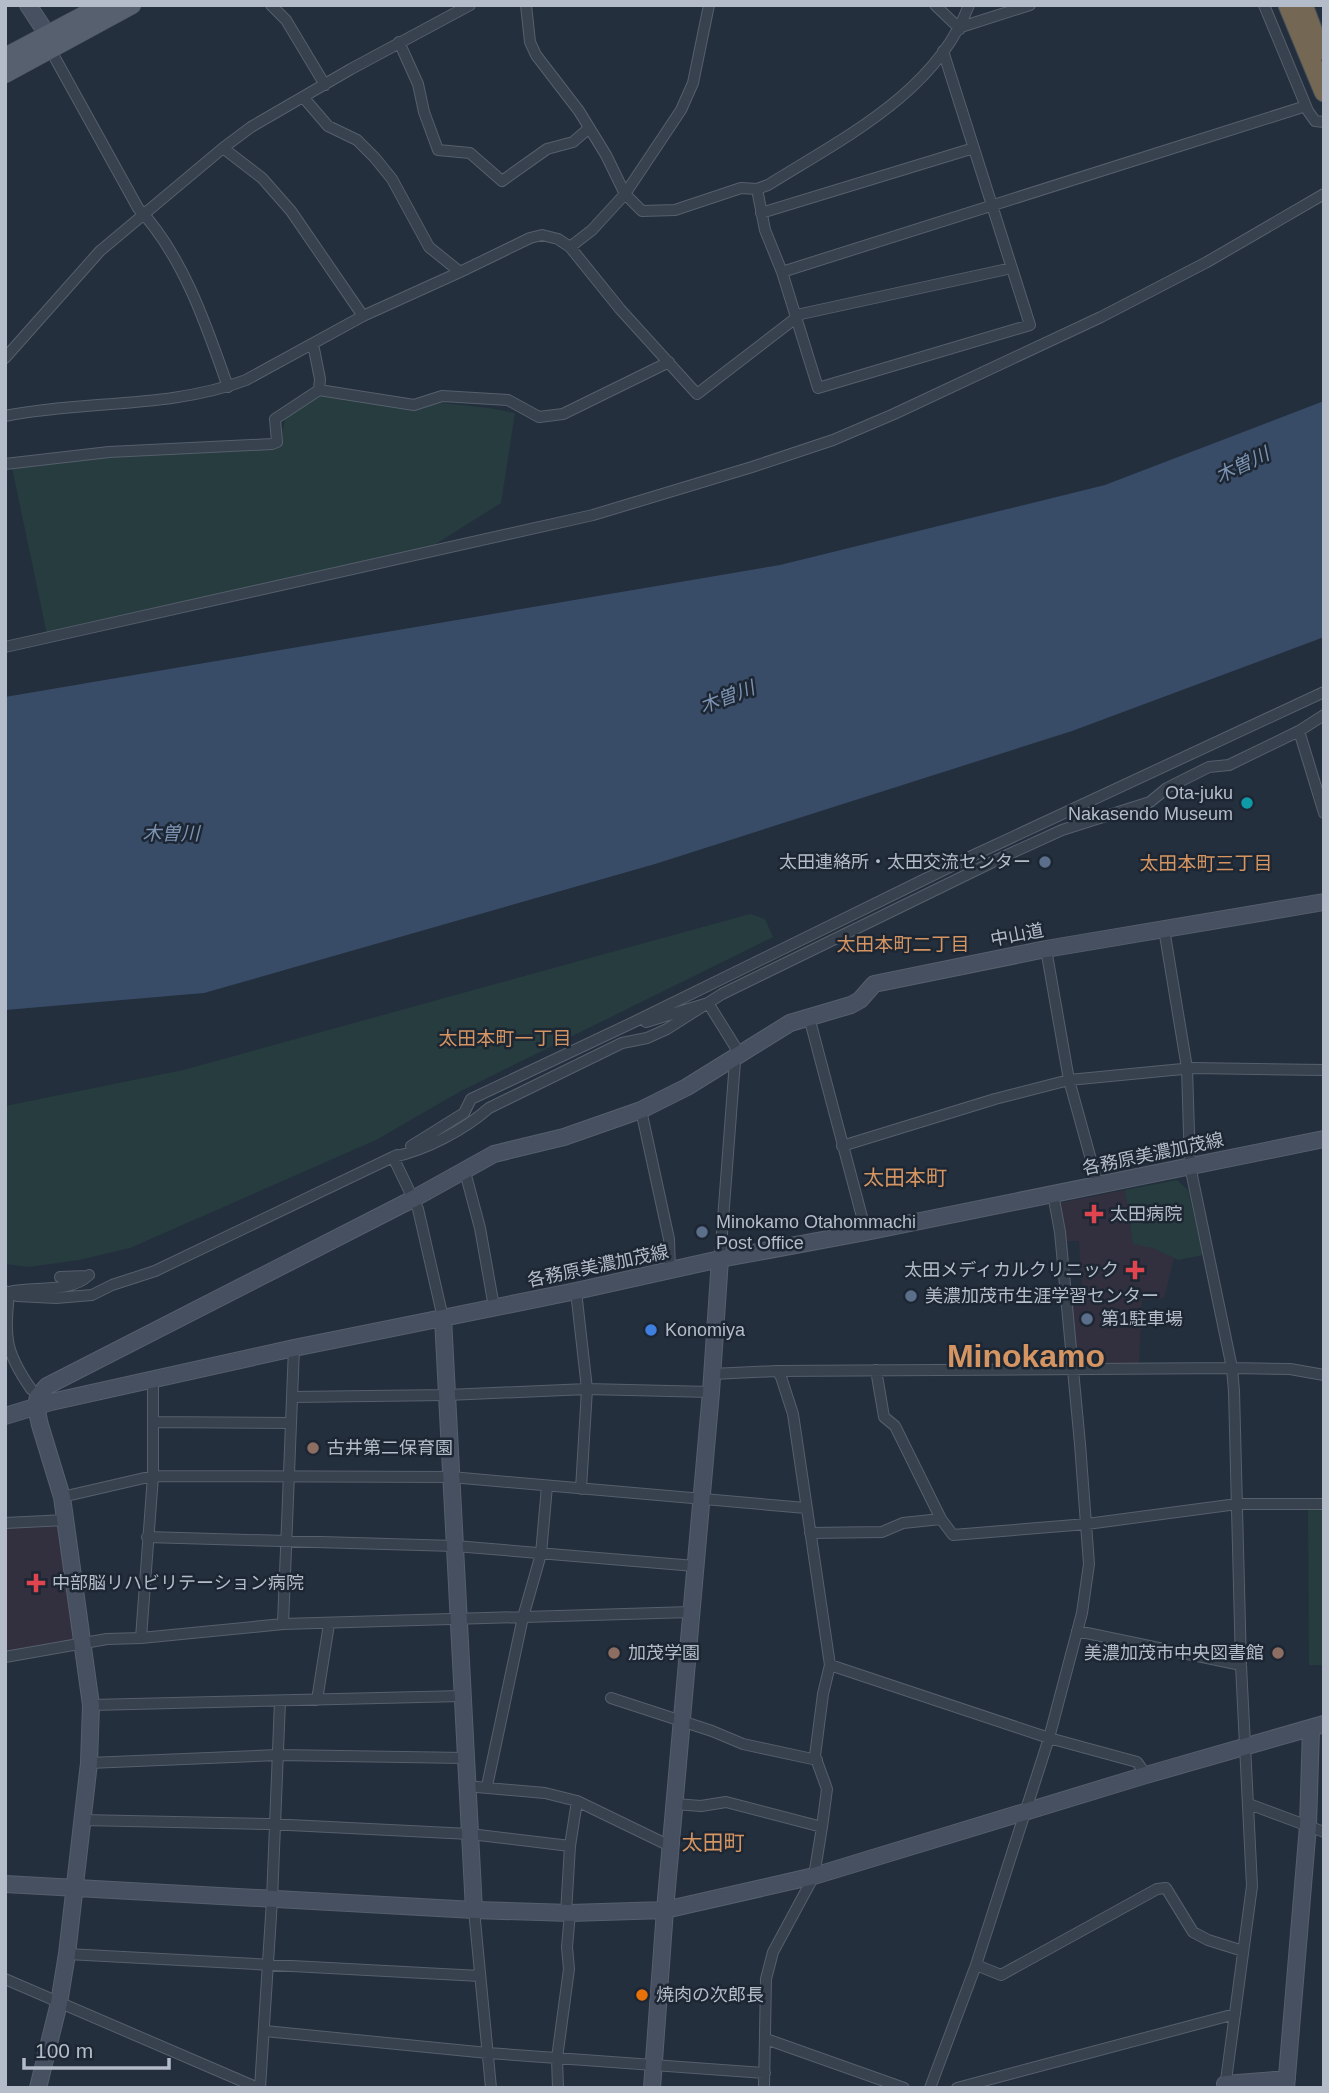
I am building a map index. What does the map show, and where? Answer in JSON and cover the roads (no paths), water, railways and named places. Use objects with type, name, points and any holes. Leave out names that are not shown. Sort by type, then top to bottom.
[{"type":"highway","points":[[1312,5],[1324,41]]},
{"type":"highway","points":[[1292,6],[1324,58]]},
{"type":"highway","points":[[1292,6],[1324,92]]},
{"type":"main road","points":[[5,74],[103,5]]},
{"type":"main road","points":[[5,57],[48,42],[132,5]]},
{"type":"street","points":[[28,5],[138,208],[186,280],[203,315],[228,387]]},
{"type":"street","points":[[271,5],[286,20],[325,85]]},
{"type":"street","points":[[5,358],[100,251],[223,148],[251,127],[399,42],[470,5]]},
{"type":"street","points":[[526,5],[530,42],[536,55],[579,111],[606,155],[625,194],[642,211],[652,212],[675,210],[741,188],[757,189],[768,185],[869,121],[904,96],[961,28],[970,5]]},
{"type":"street","points":[[570,247],[592,230],[625,194],[689,96],[709,5]]},
{"type":"street","points":[[935,5],[961,28]]},
{"type":"street","points":[[961,28],[1030,5]]},
{"type":"street","points":[[1264,5],[1306,106],[1315,121],[1324,122]]},
{"type":"street","points":[[399,42],[418,84],[424,112],[438,150],[470,153],[502,181],[547,149],[573,142],[588,129]]},
{"type":"street","points":[[757,189],[761,213],[818,388],[1030,325],[943,51]]},
{"type":"street","points":[[303,97],[328,126],[357,140],[375,158],[392,179],[429,247],[460,272]]},
{"type":"street","points":[[782,272],[1306,106]]},
{"type":"street","points":[[223,148],[262,178],[291,211],[363,317]]},
{"type":"street","points":[[761,213],[974,148]]},
{"type":"street","points":[[5,647],[593,515],[775,459],[894,414],[1101,317],[1207,262],[1324,194]]},
{"type":"street","points":[[5,416],[45,408],[168,400],[228,387],[363,317],[530,237],[542,235],[558,239],[570,247],[697,394],[801,314],[1012,268]]},
{"type":"street","points":[[313,344],[320,379],[319,390]]},
{"type":"street","points":[[5,464],[109,452],[272,444],[278,442],[275,419],[319,390],[414,405],[442,396],[508,400],[539,417],[563,414],[669,362]]},
{"type":"street","points":[[7,1291],[17,1296],[56,1298],[92,1295],[112,1285],[155,1272],[393,1157],[464,1112],[471,1100],[974,855],[1324,692]]},
{"type":"street","points":[[393,1157],[410,1153],[475,1121],[489,1108],[622,1043],[647,1038],[667,1029],[722,993],[1005,856],[1062,830],[1150,802],[1167,788],[1209,767],[1229,765],[1299,731],[1324,715]]},
{"type":"street","points":[[1299,731],[1324,813]]},
{"type":"street","name":"中山道","points":[[36,1407],[38,1396],[47,1386],[413,1199],[464,1168],[494,1154],[564,1137],[641,1110],[687,1087],[769,1034],[799,1019],[851,1005],[860,1000],[870,987],[880,982],[1046,948],[1324,902]]},
{"type":"street","points":[[5,1884],[474,1910],[568,1913],[665,1910],[814,1876],[1146,1775],[1244,1746],[1317,1726],[1287,2083],[1229,2086],[1235,2014],[1252,1886],[1244,1746],[1232,1368],[1190,1166],[1187,1068],[1164,929]]},
{"type":"street","points":[[1046,948],[1069,1080],[1098,1185]]},
{"type":"street","points":[[636,1021],[643,1022],[708,1003]]},
{"type":"street","points":[[652,2088],[711,1392],[736,1055],[736,1048],[708,1003]]},
{"type":"street","points":[[809,1017],[866,1232]]},
{"type":"street","points":[[842,1146],[1069,1080],[1187,1068],[1324,1070]]},
{"type":"street","points":[[641,1110],[669,1239],[670,1270]]},
{"type":"street","name":"各務原美濃加茂線","points":[[5,1416],[294,1348],[720,1259],[1324,1139]]},
{"type":"street","points":[[393,1157],[418,1209],[443,1318],[466,1786],[474,1910],[491,2088]]},
{"type":"street","points":[[464,1168],[480,1228],[494,1307]]},
{"type":"street","points":[[930,2088],[976,1965],[1049,1738],[1077,1631],[1088,1564],[1087,1524],[1060,1232],[1053,1194]]},
{"type":"street","points":[[7,1291],[46,1289],[82,1283],[89,1275],[60,1277]]},
{"type":"street","points":[[7,1291],[8,1346],[31,1389]]},
{"type":"street","points":[[576,1291],[587,1389],[581,1489]]},
{"type":"street","points":[[284,1624],[294,1348]]},
{"type":"street","points":[[712,1374],[777,1371],[1232,1368],[1290,1369],[1324,1375]]},
{"type":"street","points":[[876,1370],[884,1417],[895,1426],[941,1519],[953,1535],[1087,1524],[1237,1504],[1324,1504]]},
{"type":"street","points":[[764,2088],[766,1979],[773,1952],[814,1876],[822,1827],[827,1789],[815,1756],[823,1694],[830,1665],[793,1415],[777,1371]]},
{"type":"street","points":[[141,1638],[153,1476],[152,1380]]},
{"type":"street","points":[[292,1397],[447,1395],[587,1389],[711,1392]]},
{"type":"street","points":[[36,1407],[62,1497],[91,1705],[89,1763],[67,1954],[60,2003],[38,2086]]},
{"type":"street","points":[[153,1422],[291,1423]]},
{"type":"street","points":[[62,1497],[153,1476],[451,1477],[806,1508]]},
{"type":"street","points":[[487,1786],[523,1617],[541,1554],[547,1486]]},
{"type":"street","points":[[810,1533],[881,1532],[903,1524],[941,1519]]},
{"type":"street","points":[[5,1523],[66,1520]]},
{"type":"street","points":[[147,1537],[455,1546],[695,1566]]},
{"type":"street","points":[[5,1657],[107,1639],[284,1624],[691,1612]]},
{"type":"street","points":[[317,1700],[330,1623]]},
{"type":"street","points":[[1077,1631],[1241,1665]]},
{"type":"street","points":[[830,1665],[1049,1738],[1137,1762],[1146,1775]]},
{"type":"street","points":[[91,1705],[463,1696]]},
{"type":"street","points":[[611,1698],[743,1744],[817,1760]]},
{"type":"street","points":[[5,1979],[259,2088],[265,2031],[281,1701]]},
{"type":"street","points":[[89,1763],[278,1755],[466,1759]]},
{"type":"street","points":[[466,1786],[545,1793],[577,1801],[672,1847]]},
{"type":"street","points":[[558,2088],[557,2058],[569,1969],[567,1947],[570,1846],[577,1801]]},
{"type":"street","points":[[676,1804],[701,1806],[726,1802],[822,1827]]},
{"type":"street","points":[[1249,1804],[1324,1832]]},
{"type":"street","points":[[82,1820],[275,1824],[470,1834],[570,1846]]},
{"type":"street","points":[[976,1965],[1001,1975],[1157,1889],[1166,1888],[1192,1931],[1208,1940],[1243,1951]]},
{"type":"street","points":[[67,1954],[480,1976]]},
{"type":"street","points":[[957,2088],[1235,2014]]},
{"type":"street","points":[[265,2031],[488,2053],[765,2073]]},
{"type":"street","points":[[766,2039],[904,2088]]},
{"type":"water","name":"木曽川","points":[[1324,401],[1324,637],[1072,731],[655,864],[204,993],[5,1010],[5,697],[780,565],[1105,485]]},
{"type":"place","name":"Ota-juku Nakasendo Museum","points":[[1247,803]]},
{"type":"place","name":"太田連絡所・太田交流センター","points":[[1045,862]]},
{"type":"place","name":"太田病院","points":[[1094,1214]]},
{"type":"place","name":"Minokamo Otahommachi Post Office","points":[[702,1232]]},
{"type":"place","name":"太田メディカルクリニック","points":[[1135,1270]]},
{"type":"place","name":"美濃加茂市生涯学習センター","points":[[911,1296]]},
{"type":"place","name":"第1駐車場","points":[[1087,1319]]},
{"type":"place","name":"Konomiya","points":[[651,1330]]},
{"type":"place","name":"古井第二保育園","points":[[313,1448]]},
{"type":"place","name":"中部脳リハビリテーション病院","points":[[36,1583]]},
{"type":"place","name":"加茂学園","points":[[614,1653]]},
{"type":"place","name":"美濃加茂市中央図書館","points":[[1278,1653]]},
{"type":"place","name":"焼肉の次郎長","points":[[642,1995]]},
{"type":"district","name":"太田本町三丁目","points":[[1206,863]]},
{"type":"district","name":"太田本町二丁目","points":[[903,944]]},
{"type":"district","name":"太田本町一丁目","points":[[505,1038]]},
{"type":"district","name":"太田本町","points":[[905,1177]]},
{"type":"district","name":"Minokamo","points":[[1026,1356]]},
{"type":"district","name":"太田町","points":[[713,1842]]}]
